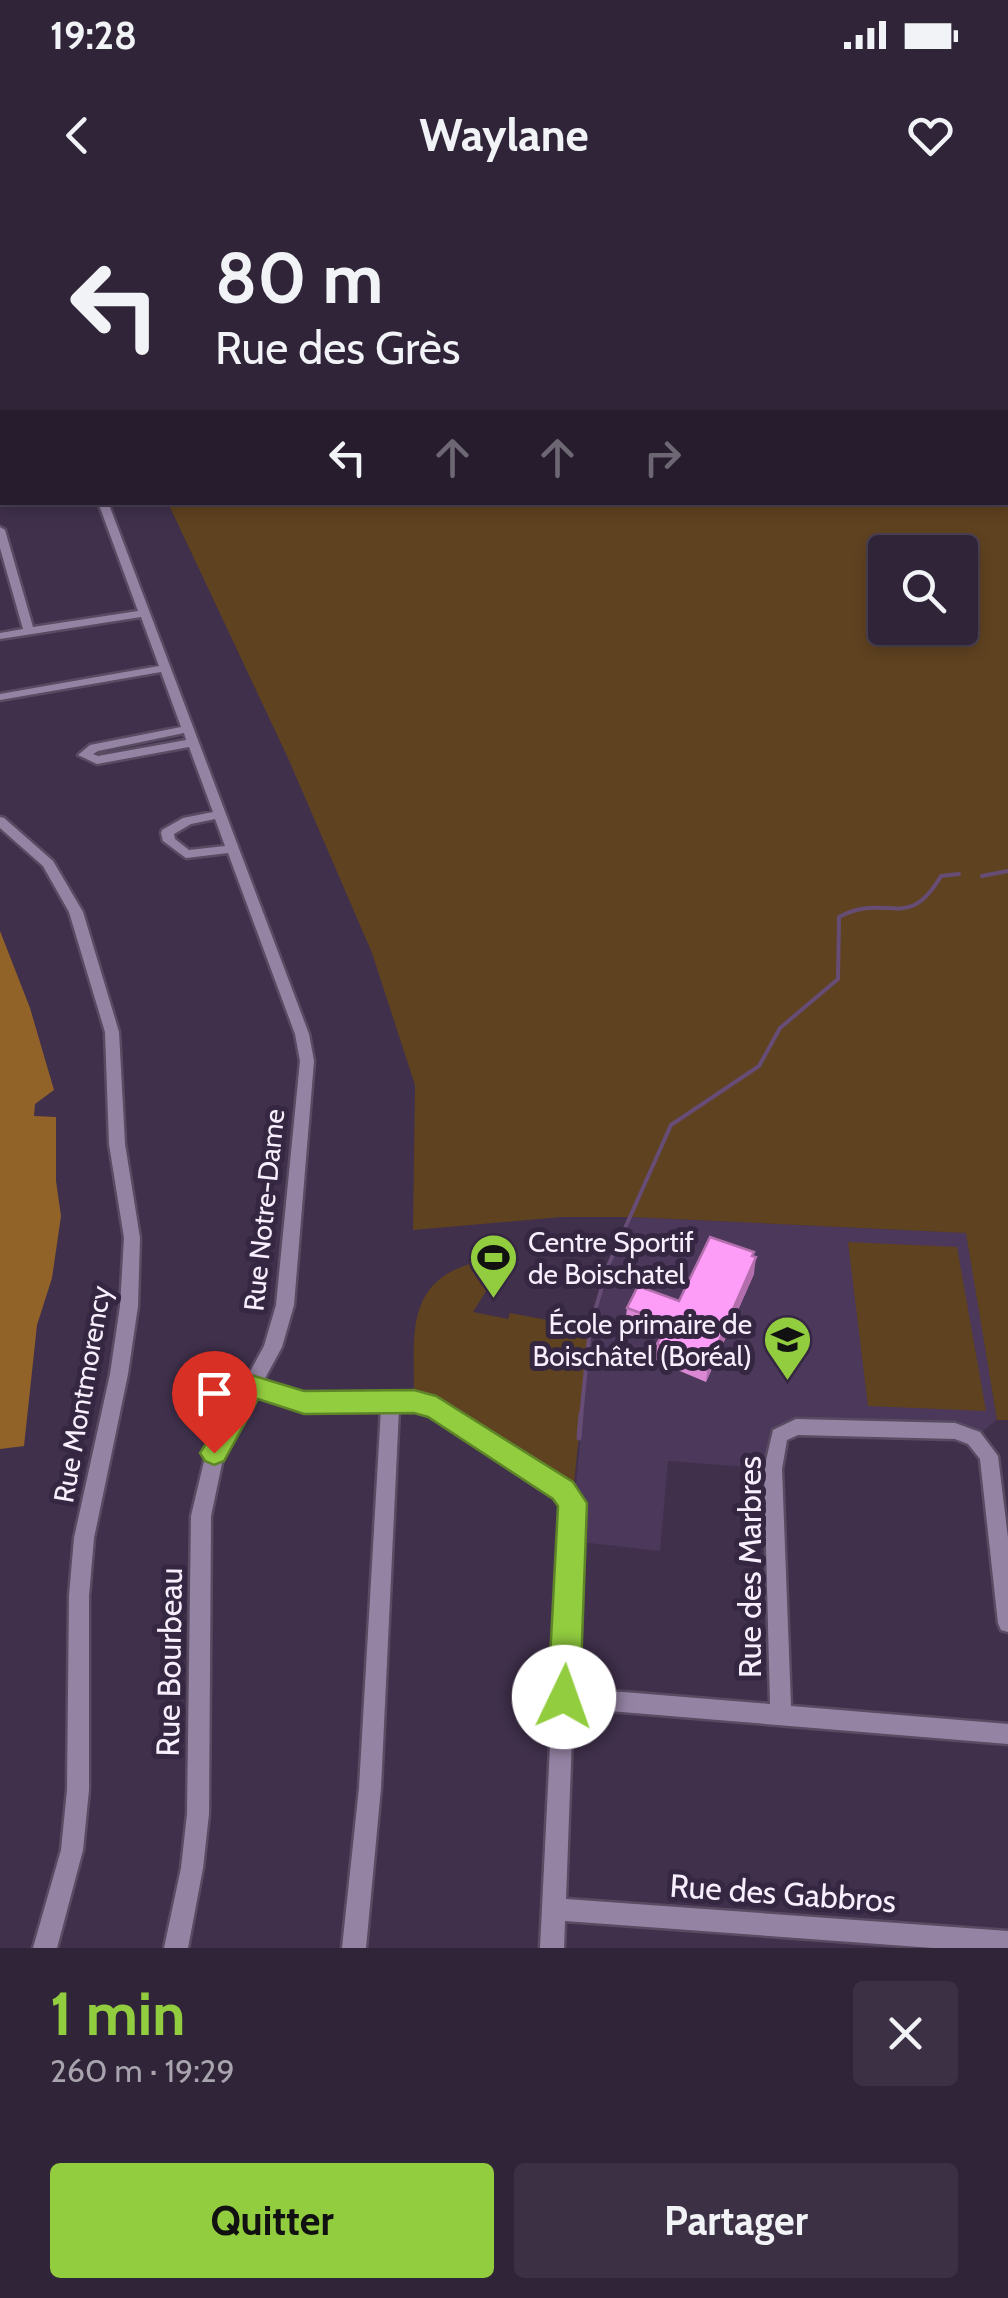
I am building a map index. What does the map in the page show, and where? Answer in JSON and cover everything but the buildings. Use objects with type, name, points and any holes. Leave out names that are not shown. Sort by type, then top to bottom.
[{"type":"street","name":"Rue Notre-Dame","points":[[104,505],[302,1034],[307,1061],[286,1304],[273,1347],[251,1386]]},
{"type":"street","points":[[0,530],[29,631]]},
{"type":"street","points":[[0,636],[144,613]]},
{"type":"street","points":[[0,696],[166,668]]},
{"type":"street","points":[[189,736],[97,760],[84,755],[94,748],[189,736]]},
{"type":"street","points":[[219,815],[173,826],[168,841],[186,854],[233,850]]},
{"type":"street","name":"Rue Montmorency","points":[[0,821],[48,864],[76,912],[112,1032],[117,1144],[132,1238],[129,1306],[119,1374],[82,1558],[78,1790],[72,1850],[45,1948]]},
{"type":"street","points":[[251,1386],[304,1402],[414,1401],[436,1408],[563,1490],[572,1503],[552,1948]]},
{"type":"street","name":"Rue Bourbeau","points":[[176,1948],[198,1814],[201,1516],[214,1453],[251,1386]]},
{"type":"street","points":[[354,1948],[370,1788],[390,1402]]},
{"type":"street","name":"Rue des Marbres","points":[[781,1715],[773,1483],[779,1435],[809,1426],[955,1432],[974,1438],[988,1456],[1008,1623]]},
{"type":"street","points":[[564,1697],[1008,1734]]},
{"type":"street","name":"Rue des Gabbros","points":[[554,1909],[1008,1942]]},
{"type":"shaded area","points":[[169,505],[1008,505],[1008,1420],[997,1420],[966,1233],[631,1217],[562,1217],[413,1230],[415,1085],[372,953],[288,758]]},
{"type":"shaded area","points":[[0,931],[30,1008],[54,1090],[35,1104],[34,1116],[56,1117],[56,1181],[61,1216],[52,1278],[37,1325],[24,1446],[0,1449]]},
{"type":"shaded area","name":"École primaire de Boischâtel (Boréal)","points":[[631,1217],[967,1233],[997,1420],[974,1438],[955,1431],[779,1435],[773,1469],[668,1461],[660,1551],[571,1541],[590,1328],[608,1266]]},
{"type":"shaded area","points":[[848,1242],[957,1247],[986,1411],[868,1406]]},
{"type":"shaded area","points":[[470,1264],[496,1275],[473,1312],[508,1319],[510,1313],[590,1328],[572,1503],[560,1474],[563,1491],[414,1401],[414,1337],[423,1301],[448,1273]]},
{"type":"waterway","points":[[982,876],[1008,871]]},
{"type":"waterway","points":[[581,1417],[590,1328],[608,1266],[671,1125],[759,1066],[780,1028],[838,979],[839,917],[870,908],[906,908],[929,893],[941,876],[959,874]]},
{"type":"waterway","points":[[579,1438],[581,1414]]},
{"type":"place","name":"Centre Sportif de Boischatel","points":[[493,1300]]},
{"type":"place","name":"École primaire de Boischâtel (Boréal)","points":[[787,1382]]},
{"type":"route","points":[[214,1453],[251,1386],[304,1402],[414,1401],[436,1408],[563,1490],[572,1503],[564,1697]]}]
